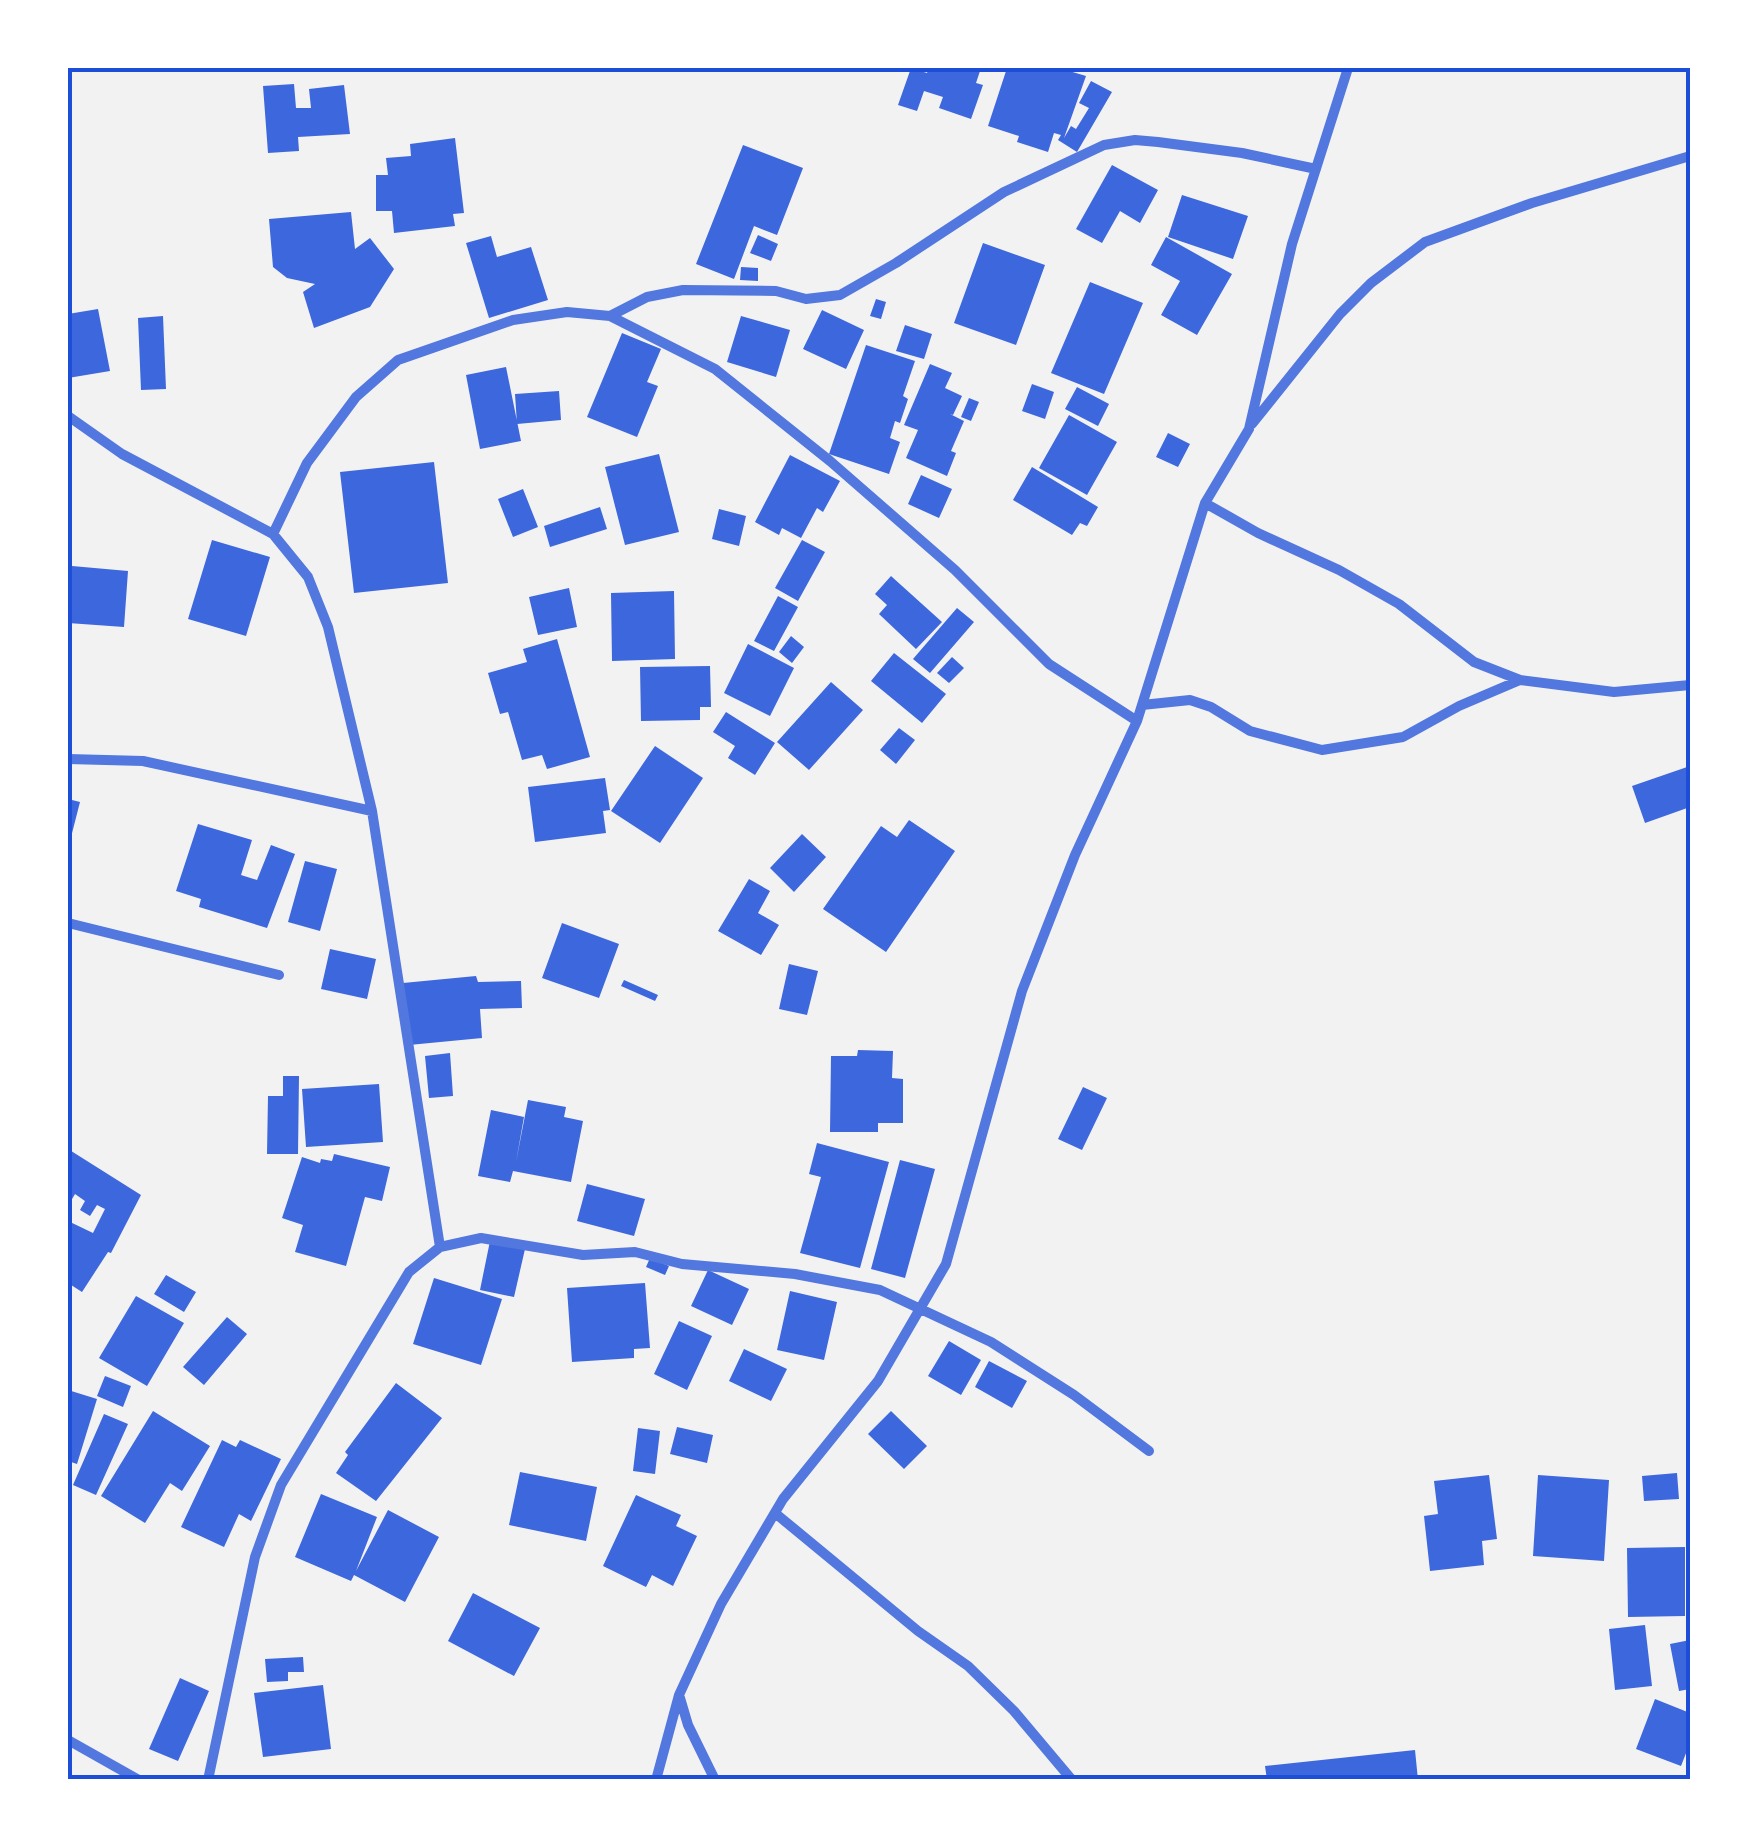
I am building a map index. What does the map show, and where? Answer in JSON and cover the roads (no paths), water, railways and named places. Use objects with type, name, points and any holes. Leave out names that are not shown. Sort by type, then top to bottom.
[{"type":"street","points":[[1248,429],[1292,244],[1348,68]]},
{"type":"street","points":[[610,316],[647,298],[683,290],[776,291],[806,299],[840,295],[896,264],[1004,192],[1104,145],[1134,140],[1158,142],[1316,169]]},
{"type":"street","points":[[656,1780],[679,1695],[721,1604],[775,1513],[878,1381],[946,1264],[1022,991],[1075,855],[1137,721],[1205,504],[1248,429],[1340,314],[1371,283],[1425,242],[1532,203],[1690,156]]},
{"type":"street","points":[[273,534],[307,462],[356,397],[398,360],[514,320],[567,312],[610,316],[715,369],[830,461],[956,570],[1049,664],[1137,721]]},
{"type":"street","points":[[68,416],[122,454],[273,534],[308,577],[328,627],[372,812],[440,1247]]},
{"type":"street","points":[[1205,504],[1258,534],[1339,570],[1399,604],[1474,662],[1520,680],[1614,692],[1690,685]]},
{"type":"street","points":[[1142,705],[1190,700],[1211,706],[1250,731],[1322,750],[1403,737],[1459,706],[1520,680]]},
{"type":"street","points":[[68,760],[144,761],[372,812]]},
{"type":"street","points":[[68,922],[279,974]]},
{"type":"street","points":[[208,1780],[254,1557],[280,1485],[409,1272],[440,1247],[480,1238],[583,1255],[635,1252],[682,1264],[795,1274],[880,1290],[991,1342],[1074,1395],[1149,1452]]},
{"type":"street","points":[[775,1513],[918,1631],[968,1666],[1014,1711],[1072,1780]]},
{"type":"street","points":[[679,1695],[688,1725],[715,1780]]},
{"type":"street","points":[[68,1740],[140,1780]]}]
